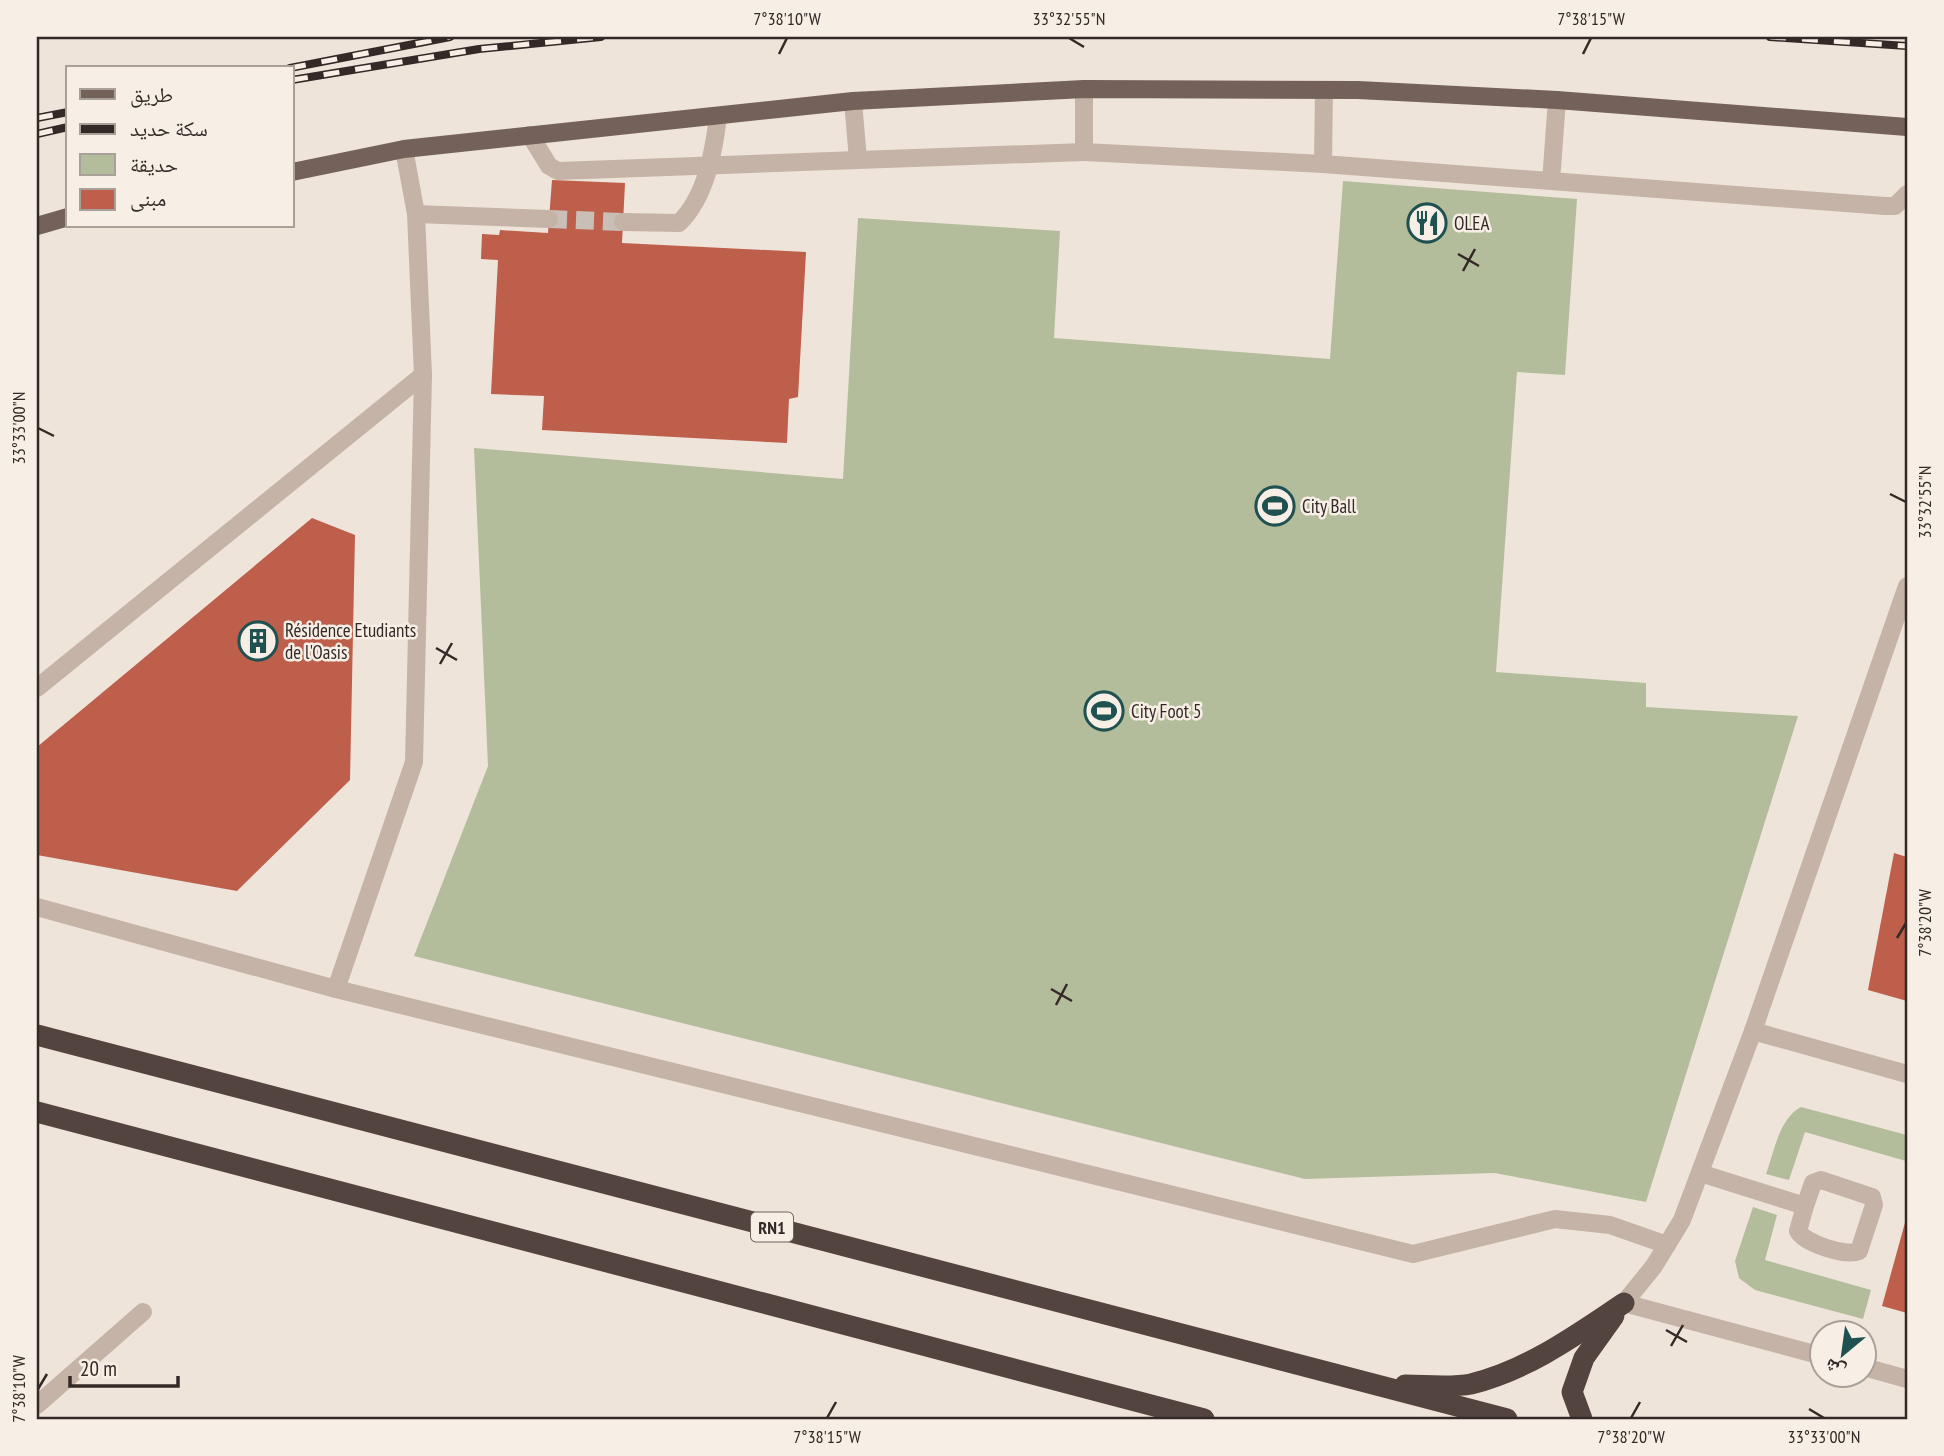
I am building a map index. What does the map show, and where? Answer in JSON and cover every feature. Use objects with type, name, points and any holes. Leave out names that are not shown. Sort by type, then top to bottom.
[{"type":"highway","name":"RN1","points":[[37,1035],[1507,1419]]},
{"type":"highway","points":[[37,1112],[1204,1419]]},
{"type":"highway","points":[[1381,1386],[1469,1384],[1508,1371],[1556,1349],[1624,1303]]},
{"type":"highway","points":[[1582,1419],[1572,1392],[1584,1358],[1624,1303]]},
{"type":"main road","points":[[294,172],[404,149],[853,101],[1084,89],[1324,90],[1557,100],[1907,127]]},
{"type":"main road","points":[[37,226],[66,218]]},
{"type":"street","points":[[1084,89],[1084,152]]},
{"type":"street","points":[[1322,164],[1324,90]]},
{"type":"street","points":[[1551,181],[1557,100]]},
{"type":"street","points":[[853,101],[858,160]]},
{"type":"street","points":[[623,222],[679,223],[688,214],[709,165],[718,116]]},
{"type":"street","points":[[530,135],[549,166],[558,171],[1084,152],[1322,164],[1885,206],[1895,206],[1907,194]]},
{"type":"street","points":[[336,989],[414,762],[423,375],[416,214],[404,149]]},
{"type":"street","points":[[416,214],[549,219]]},
{"type":"street","points":[[37,688],[423,375]]},
{"type":"street","points":[[1808,1352],[1624,1303],[1682,1220],[1753,1031],[1907,586]]},
{"type":"street","points":[[37,907],[336,989],[1413,1254],[1555,1219],[1610,1225],[1667,1245]]},
{"type":"street","points":[[1753,1031],[1907,1074]]},
{"type":"street","points":[[1700,1173],[1805,1206]]},
{"type":"street","points":[[1821,1180],[1872,1197],[1874,1205],[1859,1251],[1850,1254],[1803,1238],[1798,1231],[1805,1206],[1813,1183],[1821,1180]]},
{"type":"street","points":[[37,1405],[143,1312]]},
{"type":"street","points":[[1878,1371],[1907,1379]]},
{"type":"green space","name":"City Foot 5","points":[[1343,181],[1577,199],[1565,375],[1517,372],[1496,672],[1646,683],[1646,707],[1798,716],[1646,1202],[1495,1173],[1305,1179],[414,956],[488,766],[474,448],[843,479],[858,218],[1060,231],[1054,338],[1330,359]]},
{"type":"green space","points":[[1801,1107],[1907,1135],[1906,1161],[1805,1132],[1789,1180],[1766,1174],[1782,1127]]},
{"type":"green space","points":[[1753,1207],[1777,1215],[1765,1260],[1871,1290],[1863,1319],[1755,1290],[1739,1278],[1735,1261]]},
{"type":"building","points":[[552,180],[625,183],[622,243],[806,252],[798,397],[789,399],[787,443],[542,430],[544,396],[491,394],[498,260],[481,259],[482,234],[499,235],[500,230],[548,233]]},
{"type":"building","name":"Résidence Etudiants de l'Oasis","points":[[312,518],[355,535],[350,780],[237,891],[37,855],[37,747]]},
{"type":"building","points":[[1894,853],[1907,857],[1907,1001],[1868,990]]},
{"type":"building","points":[[1907,1219],[1907,1313],[1882,1306]]},
{"type":"tunnel","points":[[549,219],[623,222]]},
{"type":"railway","points":[[294,67],[450,37]]},
{"type":"railway","points":[[294,80],[479,49],[601,37]]},
{"type":"railway","points":[[1770,37],[1907,46]]},
{"type":"railway","points":[[37,118],[66,112]]},
{"type":"railway","points":[[37,134],[66,127]]},
{"type":"place","name":"OLEA","points":[[1427,223]]},
{"type":"place","name":"City Ball","points":[[1275,506]]},
{"type":"place","name":"Résidence Etudiants de l'Oasis","points":[[258,641]]},
{"type":"place","name":"City Foot 5","points":[[1104,711]]}]
